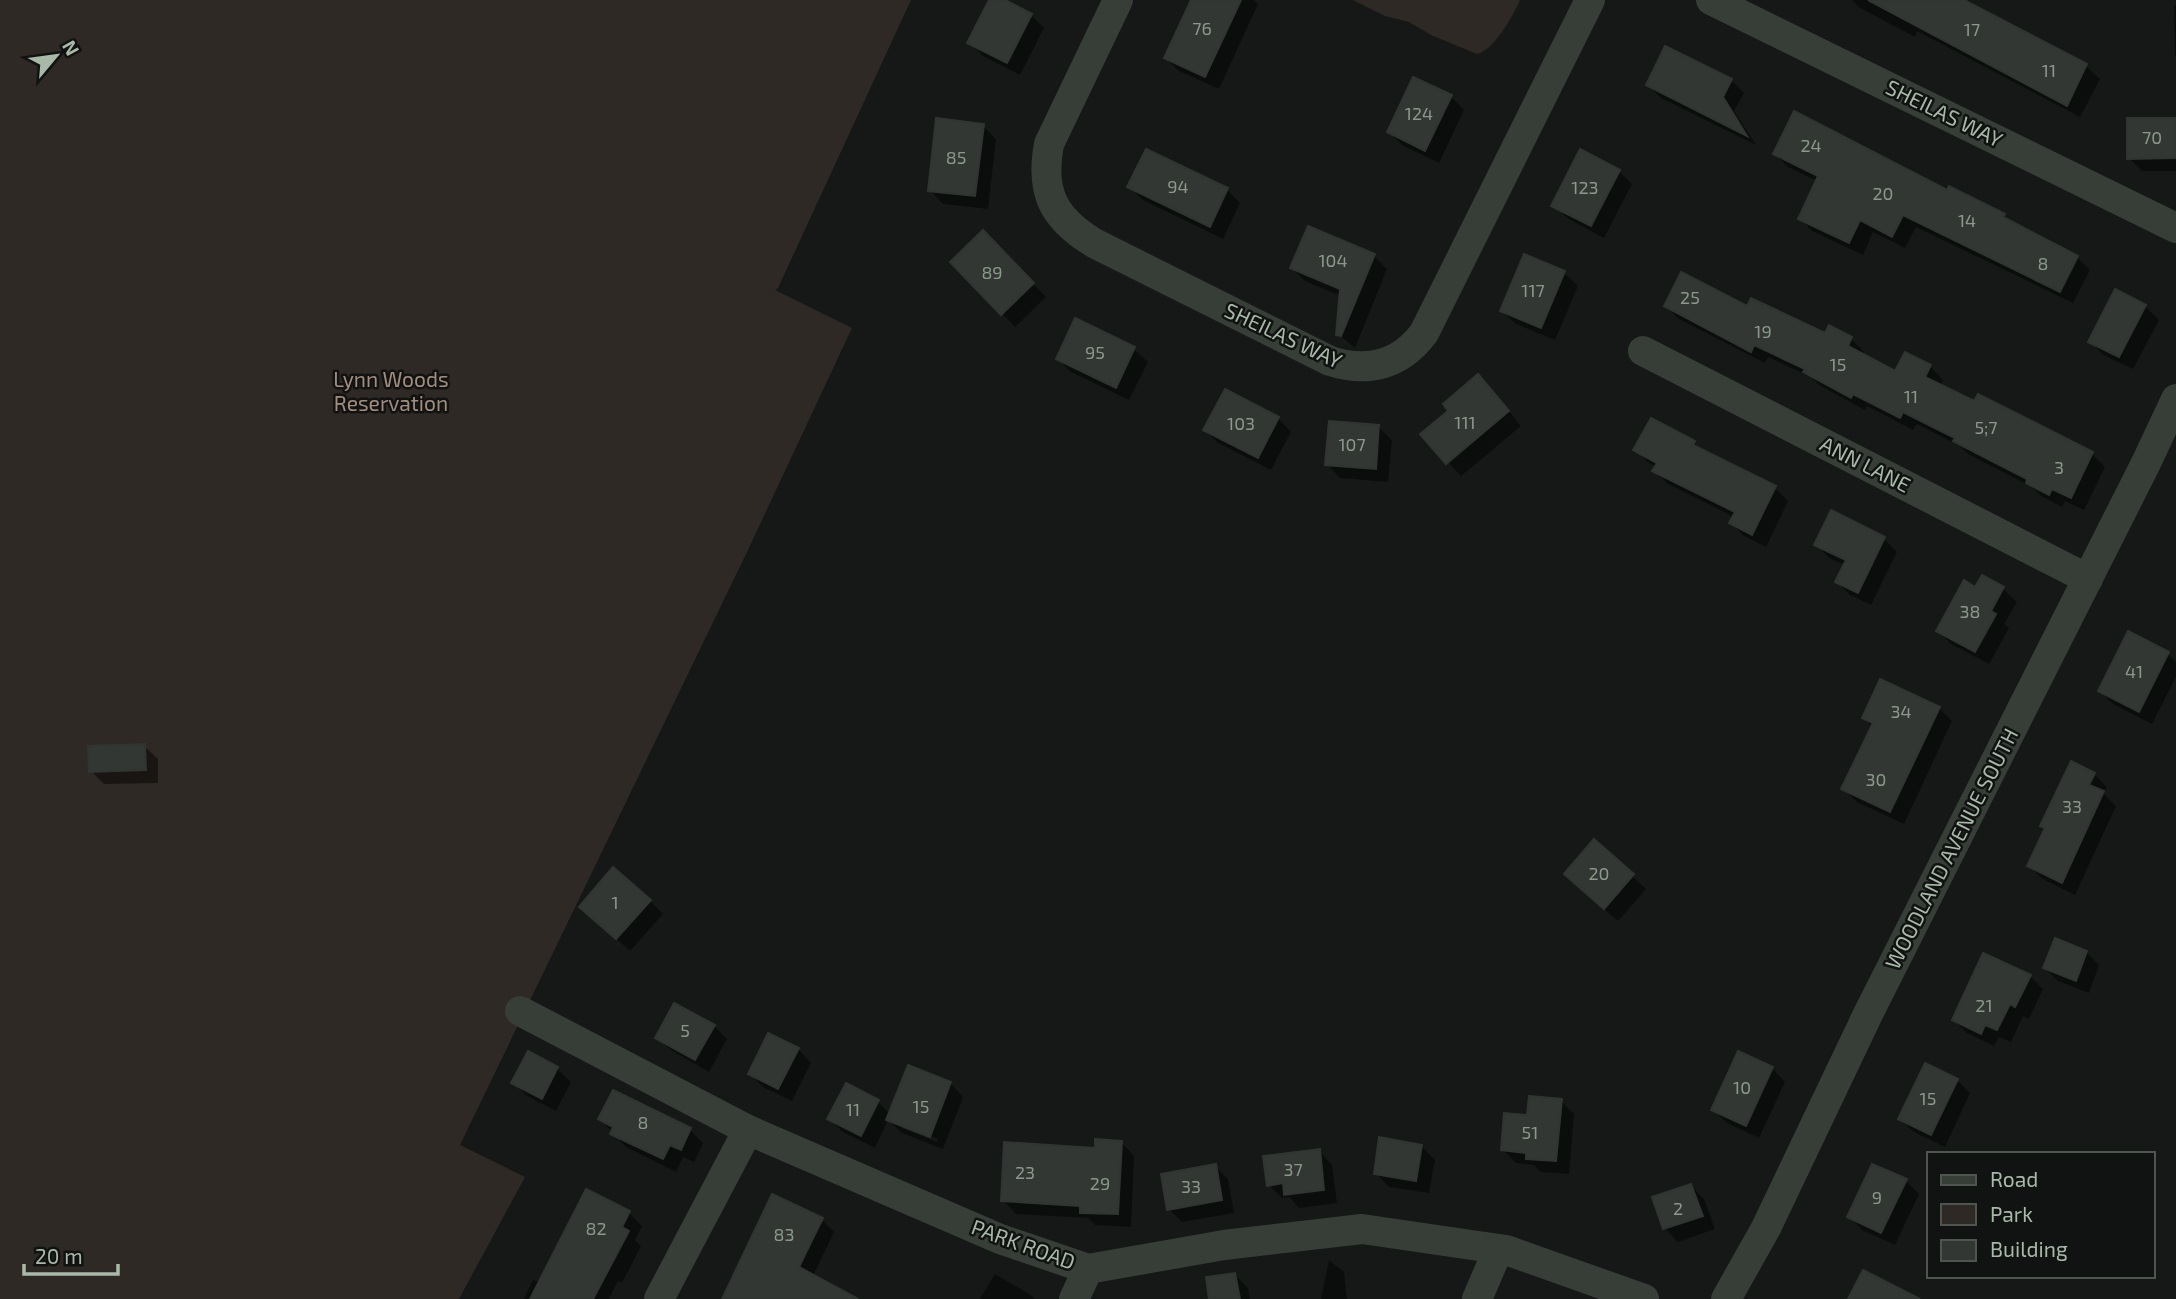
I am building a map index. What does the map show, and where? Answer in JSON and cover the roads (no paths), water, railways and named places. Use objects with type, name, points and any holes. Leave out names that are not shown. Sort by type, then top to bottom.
[{"type":"street","name":"SHEILAS WAY","points":[[1118,0],[1049,144],[1045,162],[1046,181],[1056,209],[1074,231],[1094,243],[1330,361],[1348,367],[1366,368],[1396,359],[1415,345],[1424,333],[1590,0]]},
{"type":"street","name":"SHEILAS WAY","points":[[1712,0],[2176,228]]},
{"type":"street","name":"ANN LANE","points":[[1643,351],[2088,579]]},
{"type":"street","name":"WOODLAND AVENUE SOUTH","points":[[1726,1299],[1766,1228],[1868,1014],[2176,399]]},
{"type":"street","name":"PARK ROAD","points":[[520,1011],[748,1130],[1000,1239],[1088,1269],[1224,1245],[1362,1229],[1506,1250],[1644,1299]]},
{"type":"street","points":[[659,1299],[748,1130]]},
{"type":"street","points":[[1477,1299],[1499,1250]]},
{"type":"street","points":[[1073,1299],[1088,1269]]},
{"type":"park label","name":"Lynn Woods Reservation","points":[[391,392]]}]
